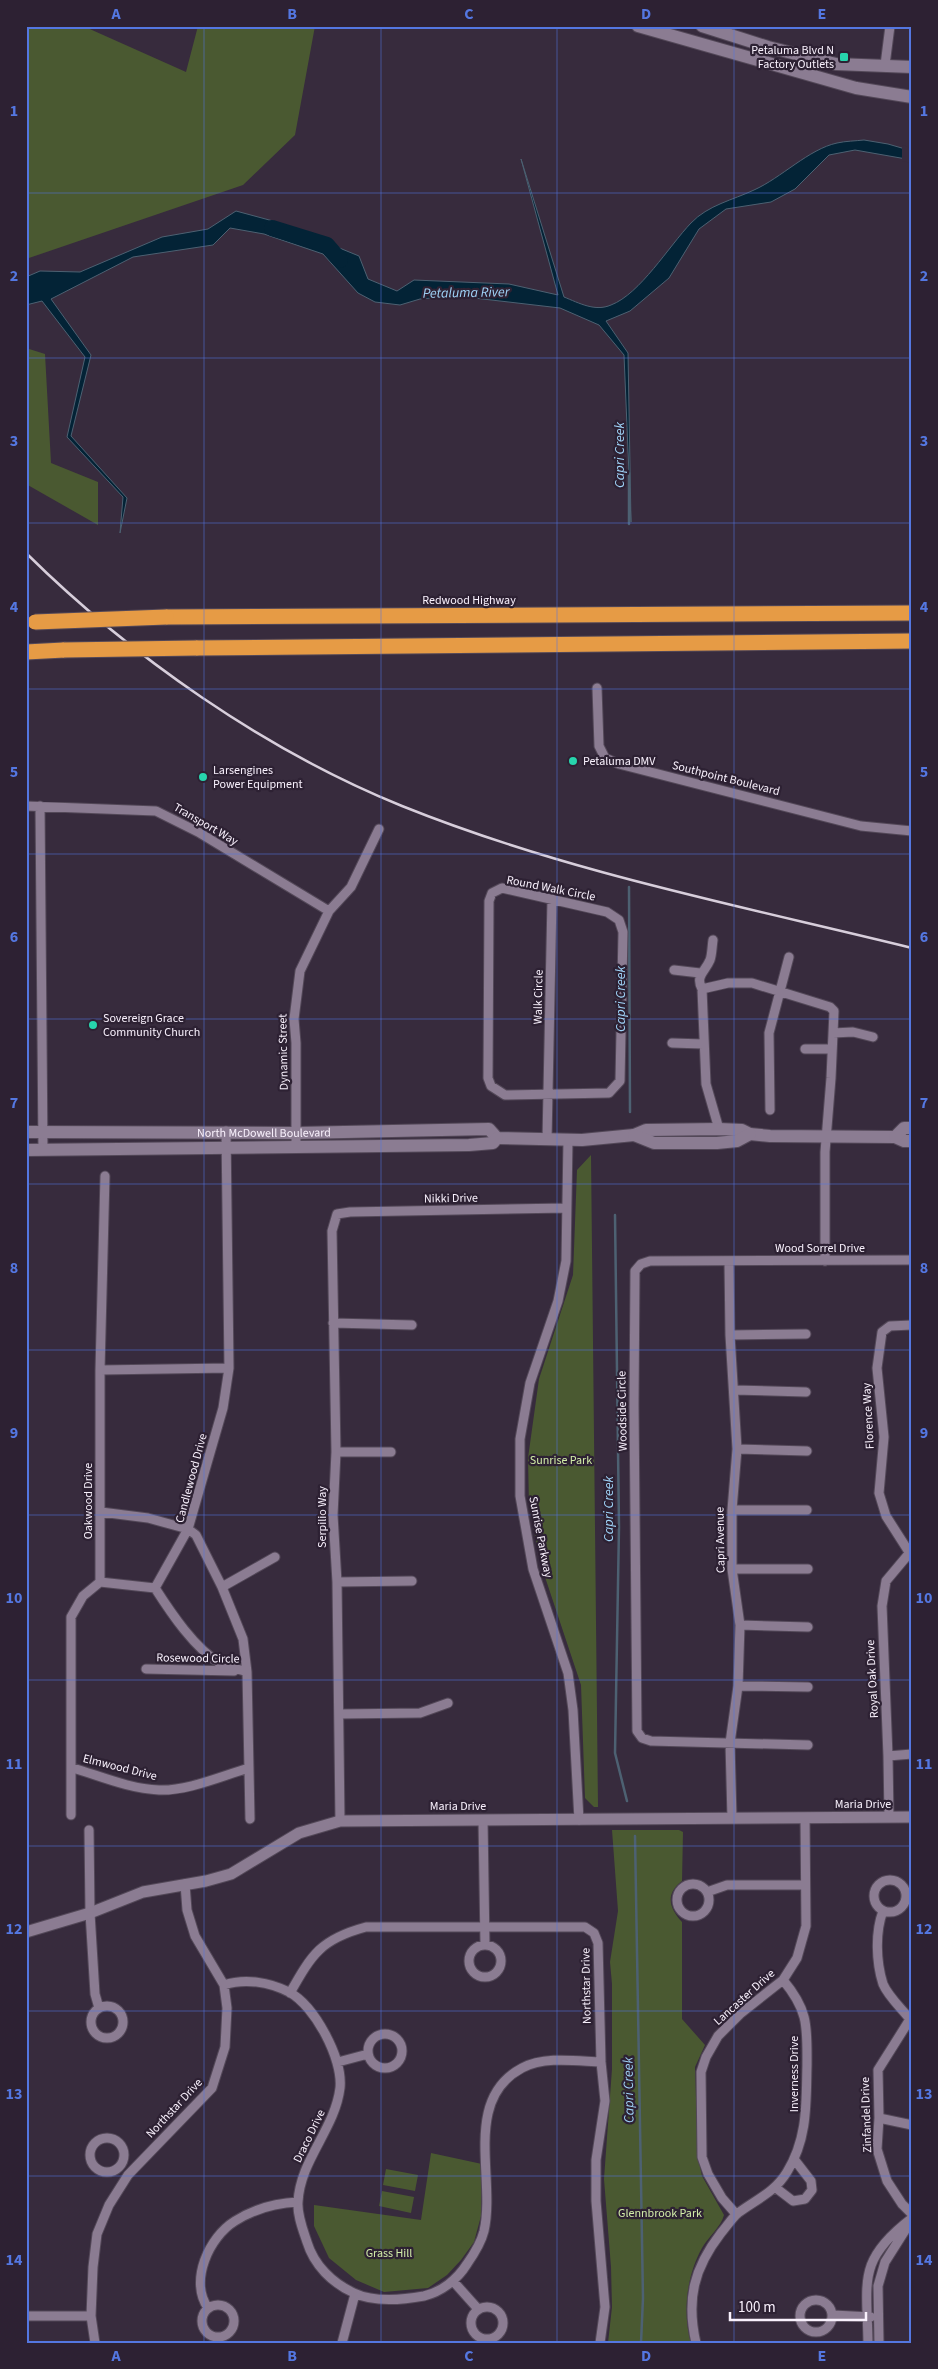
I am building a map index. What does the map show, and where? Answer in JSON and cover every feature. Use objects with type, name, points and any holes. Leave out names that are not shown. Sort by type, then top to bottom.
[{"type":"highway","name":"Redwood Highway","points":[[30,623],[166,617],[912,613]]},
{"type":"highway","points":[[26,652],[196,648],[912,641]]},
{"type":"main road","points":[[638,26],[856,88],[912,97]]},
{"type":"main road","points":[[702,26],[768,47],[836,64],[912,67]]},
{"type":"main road","name":"North McDowell Boulevard","points":[[895,1137],[904,1128],[912,1128]]},
{"type":"main road","name":"North McDowell Boulevard","points":[[26,1132],[226,1131],[296,1133],[489,1129],[497,1138],[568,1140],[634,1135],[646,1130],[742,1130],[750,1134],[895,1137],[904,1141],[912,1141]]},
{"type":"main road","name":"North McDowell Boulevard","points":[[634,1135],[654,1143],[717,1143],[737,1141],[750,1134]]},
{"type":"main road","name":"North McDowell Boulevard","points":[[26,1150],[227,1146],[469,1145],[493,1143],[497,1138]]},
{"type":"street","points":[[884,66],[890,26]]},
{"type":"street","name":"Southpoint Boulevard","points":[[597,688],[599,746],[605,758],[619,764],[860,826],[912,831]]},
{"type":"street","name":"Transport Way","points":[[26,806],[156,811],[198,832],[329,911]]},
{"type":"street","points":[[40,806],[43,1150]]},
{"type":"street","name":"Dynamic Street","points":[[296,1147],[296,1043],[294,1019],[299,978],[329,911],[351,886],[379,829]]},
{"type":"street","name":"Round Walk Circle","points":[[502,888],[606,912],[619,920],[623,932],[620,1081],[610,1093],[549,1095],[505,1095],[492,1086],[488,1078],[489,901],[492,893],[502,888]]},
{"type":"street","name":"Walk Circle","points":[[549,1095],[552,899]]},
{"type":"street","points":[[713,940],[711,960],[700,973],[699,984],[702,989],[706,1084],[719,1130]]},
{"type":"street","points":[[770,1110],[769,1033],[781,992],[788,957]]},
{"type":"street","points":[[674,970],[700,973]]},
{"type":"street","points":[[702,989],[728,983],[752,983],[830,1006],[835,1016],[826,1137],[824,1261]]},
{"type":"street","points":[[834,1033],[853,1032],[873,1037]]},
{"type":"street","points":[[672,1043],[703,1044]]},
{"type":"street","points":[[805,1049],[832,1049]]},
{"type":"street","points":[[548,1140],[549,1095]]},
{"type":"street","name":"Candlewood Drive","points":[[226,1131],[229,1368],[223,1408],[188,1529],[196,1535],[222,1588],[243,1639],[247,1672],[250,1819]]},
{"type":"street","name":"Sunrise Parkway","points":[[568,1140],[566,1261],[558,1301],[530,1383],[520,1439],[520,1496],[533,1569],[568,1673],[573,1710],[578,1820]]},
{"type":"street","name":"Oakwood Drive","points":[[100,1582],[100,1370],[105,1176]]},
{"type":"street","name":"Nikki Drive","points":[[337,1214],[350,1212],[566,1208]]},
{"type":"street","name":"Serpilio Way","points":[[337,1214],[332,1231],[336,1452],[333,1515],[337,1582],[340,1821]]},
{"type":"street","name":"Wood Sorrel Drive","points":[[729,1262],[912,1260]]},
{"type":"street","name":"Woodside Circle","points":[[729,1262],[650,1261],[641,1264],[635,1270],[634,1404],[638,1732],[642,1738],[652,1741],[730,1743]]},
{"type":"street","name":"Capri Avenue","points":[[729,1262],[730,1335],[737,1449],[732,1510],[732,1569],[740,1625],[738,1686],[730,1743],[732,1818]]},
{"type":"street","points":[[333,1323],[412,1325]]},
{"type":"street","name":"Florence Way","points":[[911,1551],[886,1516],[879,1493],[884,1437],[877,1368],[882,1332],[890,1326],[912,1325]]},
{"type":"street","points":[[730,1335],[806,1334]]},
{"type":"street","points":[[100,1370],[229,1368]]},
{"type":"street","points":[[734,1390],[806,1392]]},
{"type":"street","points":[[737,1449],[807,1451]]},
{"type":"street","points":[[336,1452],[391,1452]]},
{"type":"street","points":[[732,1510],[807,1510]]},
{"type":"street","points":[[71,1815],[71,1617],[83,1596],[100,1582],[155,1588],[188,1529],[148,1518],[101,1512]]},
{"type":"street","name":"Royal Oak Drive","points":[[889,1817],[882,1606],[886,1581],[911,1551]]},
{"type":"street","points":[[222,1588],[275,1557]]},
{"type":"street","points":[[732,1569],[808,1569]]},
{"type":"street","points":[[337,1582],[412,1581]]},
{"type":"street","name":"Rosewood Circle","points":[[155,1588],[176,1621],[198,1644],[221,1664],[247,1672]]},
{"type":"street","points":[[740,1625],[808,1627]]},
{"type":"street","name":"Rosewood Circle","points":[[146,1670],[247,1672]]},
{"type":"street","points":[[738,1686],[808,1687]]},
{"type":"street","points":[[339,1714],[420,1713],[448,1703]]},
{"type":"street","points":[[730,1743],[808,1745]]},
{"type":"street","points":[[888,1756],[912,1754]]},
{"type":"street","name":"Elmwood Drive","points":[[72,1768],[141,1787],[160,1790],[182,1788],[249,1768]]},
{"type":"street","name":"Maria Drive","points":[[26,1932],[90,1913],[143,1892],[232,1874],[299,1833],[340,1821],[912,1817]]},
{"type":"street","name":"Lancaster Drive","points":[[736,2214],[722,2198],[708,2174],[702,2157],[701,2072],[706,2057],[718,2036],[740,2014],[783,1980],[797,1958],[806,1926],[804,1885],[805,1818]]},
{"type":"street","points":[[483,1820],[485,1945]]},
{"type":"street","points":[[89,1830],[90,1913],[95,1994],[99,2008]]},
{"type":"street","name":"Northstar Drive","points":[[95,2343],[92,2316],[93,2266],[97,2234],[109,2205],[128,2175],[212,2088],[225,2047],[227,2008],[224,1986],[195,1936],[187,1910],[185,1884]]},
{"type":"street","points":[[707,1892],[727,1885],[804,1885]]},
{"type":"street","points":[[883,1911],[879,1922],[879,1961],[884,1985],[910,2017]]},
{"type":"street","name":"Northstar Drive","points":[[290,1993],[306,1963],[320,1948],[342,1934],[366,1927],[586,1927],[594,1933],[598,1943],[601,2062],[605,2101],[596,2160],[596,2201],[605,2306],[600,2343]]},
{"type":"street","name":"Inverness Drive","points":[[696,2343],[690,2310],[694,2280],[707,2251],[736,2214],[776,2188],[794,2160],[806,2120],[807,2022],[796,1997],[783,1980]]},
{"type":"street","name":"Draco Drive","points":[[224,1986],[234,1982],[254,1981],[290,1993],[309,2011],[328,2036],[338,2062],[340,2085],[337,2106],[320,2144],[308,2164],[298,2202],[301,2222],[313,2259],[335,2281],[355,2294],[394,2301],[430,2294],[453,2280],[464,2268],[484,2233],[486,2209],[485,2128],[490,2102],[503,2084],[522,2068],[544,2061],[601,2062]]},
{"type":"street","name":"Zinfandel Drive","points":[[910,2017],[878,2070],[879,2118],[877,2149],[887,2181],[912,2217]]},
{"type":"street","points":[[338,2062],[368,2054]]},
{"type":"street","points":[[879,2118],[912,2125]]},
{"type":"street","points":[[776,2188],[793,2201],[805,2199],[812,2190],[811,2181],[794,2160]]},
{"type":"street","points":[[119,2166],[128,2175]]},
{"type":"street","points":[[208,2308],[203,2300],[199,2285],[202,2265],[215,2242],[234,2222],[258,2210],[298,2202]]},
{"type":"street","points":[[868,2343],[867,2279],[873,2257],[889,2236],[912,2217]]},
{"type":"street","points":[[879,2343],[878,2286],[885,2262],[912,2217]]},
{"type":"street","points":[[453,2280],[478,2309]]},
{"type":"street","points":[[342,2343],[355,2294]]},
{"type":"street","points":[[833,2315],[879,2317]]},
{"type":"street","points":[[26,2316],[92,2316]]},
{"type":"green space","points":[[26,26],[83,26],[186,72],[198,26],[315,26],[295,135],[243,185],[26,259]]},
{"type":"green space","points":[[26,348],[45,354],[51,463],[98,482],[98,525],[26,484]]},
{"type":"green space","name":"Sunrise Park","points":[[591,1155],[598,1807],[594,1807],[585,1798],[581,1685],[541,1565],[529,1506],[528,1458],[539,1379],[573,1275],[577,1170]]},
{"type":"green space","name":"Glennbrook Park","points":[[612,1830],[679,1830],[683,1832],[682,1881],[671,1896],[674,1912],[682,1922],[682,2019],[705,2045],[695,2067],[698,2157],[702,2176],[724,2215],[720,2224],[702,2248],[693,2270],[687,2306],[688,2331],[691,2343],[608,2343],[612,2307],[604,2179],[612,2069],[612,1984],[610,1962],[618,1911]]},
{"type":"green space","name":"Grass Hill","points":[[431,2153],[482,2164],[481,2216],[474,2242],[447,2275],[428,2288],[384,2292],[356,2280],[329,2258],[314,2226],[314,2205],[421,2220]]},
{"type":"green space","points":[[386,2169],[418,2175],[415,2191],[383,2185]]},
{"type":"green space","points":[[382,2191],[414,2197],[411,2213],[379,2206]]},
{"type":"water","points":[[864,140],[912,151],[912,160],[855,150],[829,155],[795,189],[771,202],[726,209],[699,229],[669,278],[630,311],[606,321],[628,353],[631,522],[624,355],[599,325],[560,308],[457,296],[420,299],[400,305],[375,302],[358,293],[323,254],[264,234],[230,228],[213,245],[133,257],[51,299],[91,355],[71,436],[127,498],[120,533],[123,497],[67,437],[85,357],[42,301],[26,305],[26,277],[40,271],[80,272],[162,237],[208,229],[236,211],[273,221],[305,242],[337,247],[359,256],[368,279],[397,291],[414,280],[509,284],[558,295],[521,159],[564,297],[587,306],[605,307],[633,291],[691,223],[705,212],[764,185],[806,157],[827,146],[840,142]]},
{"type":"pier","points":[[902,145],[912,148],[912,163],[902,161]]},
{"type":"waterway","name":"Petaluma River","points":[[272,228],[327,245],[340,260]]},
{"type":"waterway","name":"Capri Creek","points":[[629,473],[629,524]]},
{"type":"waterway","name":"Capri Creek","points":[[629,887],[630,1112]]},
{"type":"waterway","name":"Capri Creek","points":[[615,1215],[619,1527],[615,1753],[627,1801]]},
{"type":"waterway","name":"Capri Creek","points":[[635,1836],[643,2298],[641,2343]]},
{"type":"railway","points":[[26,553],[66,591],[110,628],[202,698],[301,758],[351,784],[402,806],[464,829],[590,869],[912,948]]},
{"type":"place","name":"Petaluma Blvd N Factory Outlets","points":[[844,57]]},
{"type":"place","name":"Petaluma DMV","points":[[573,761]]},
{"type":"place","name":"Larsengines Power Equipment","points":[[203,777]]},
{"type":"place","name":"Sovereign Grace Community Church","points":[[93,1025]]}]
